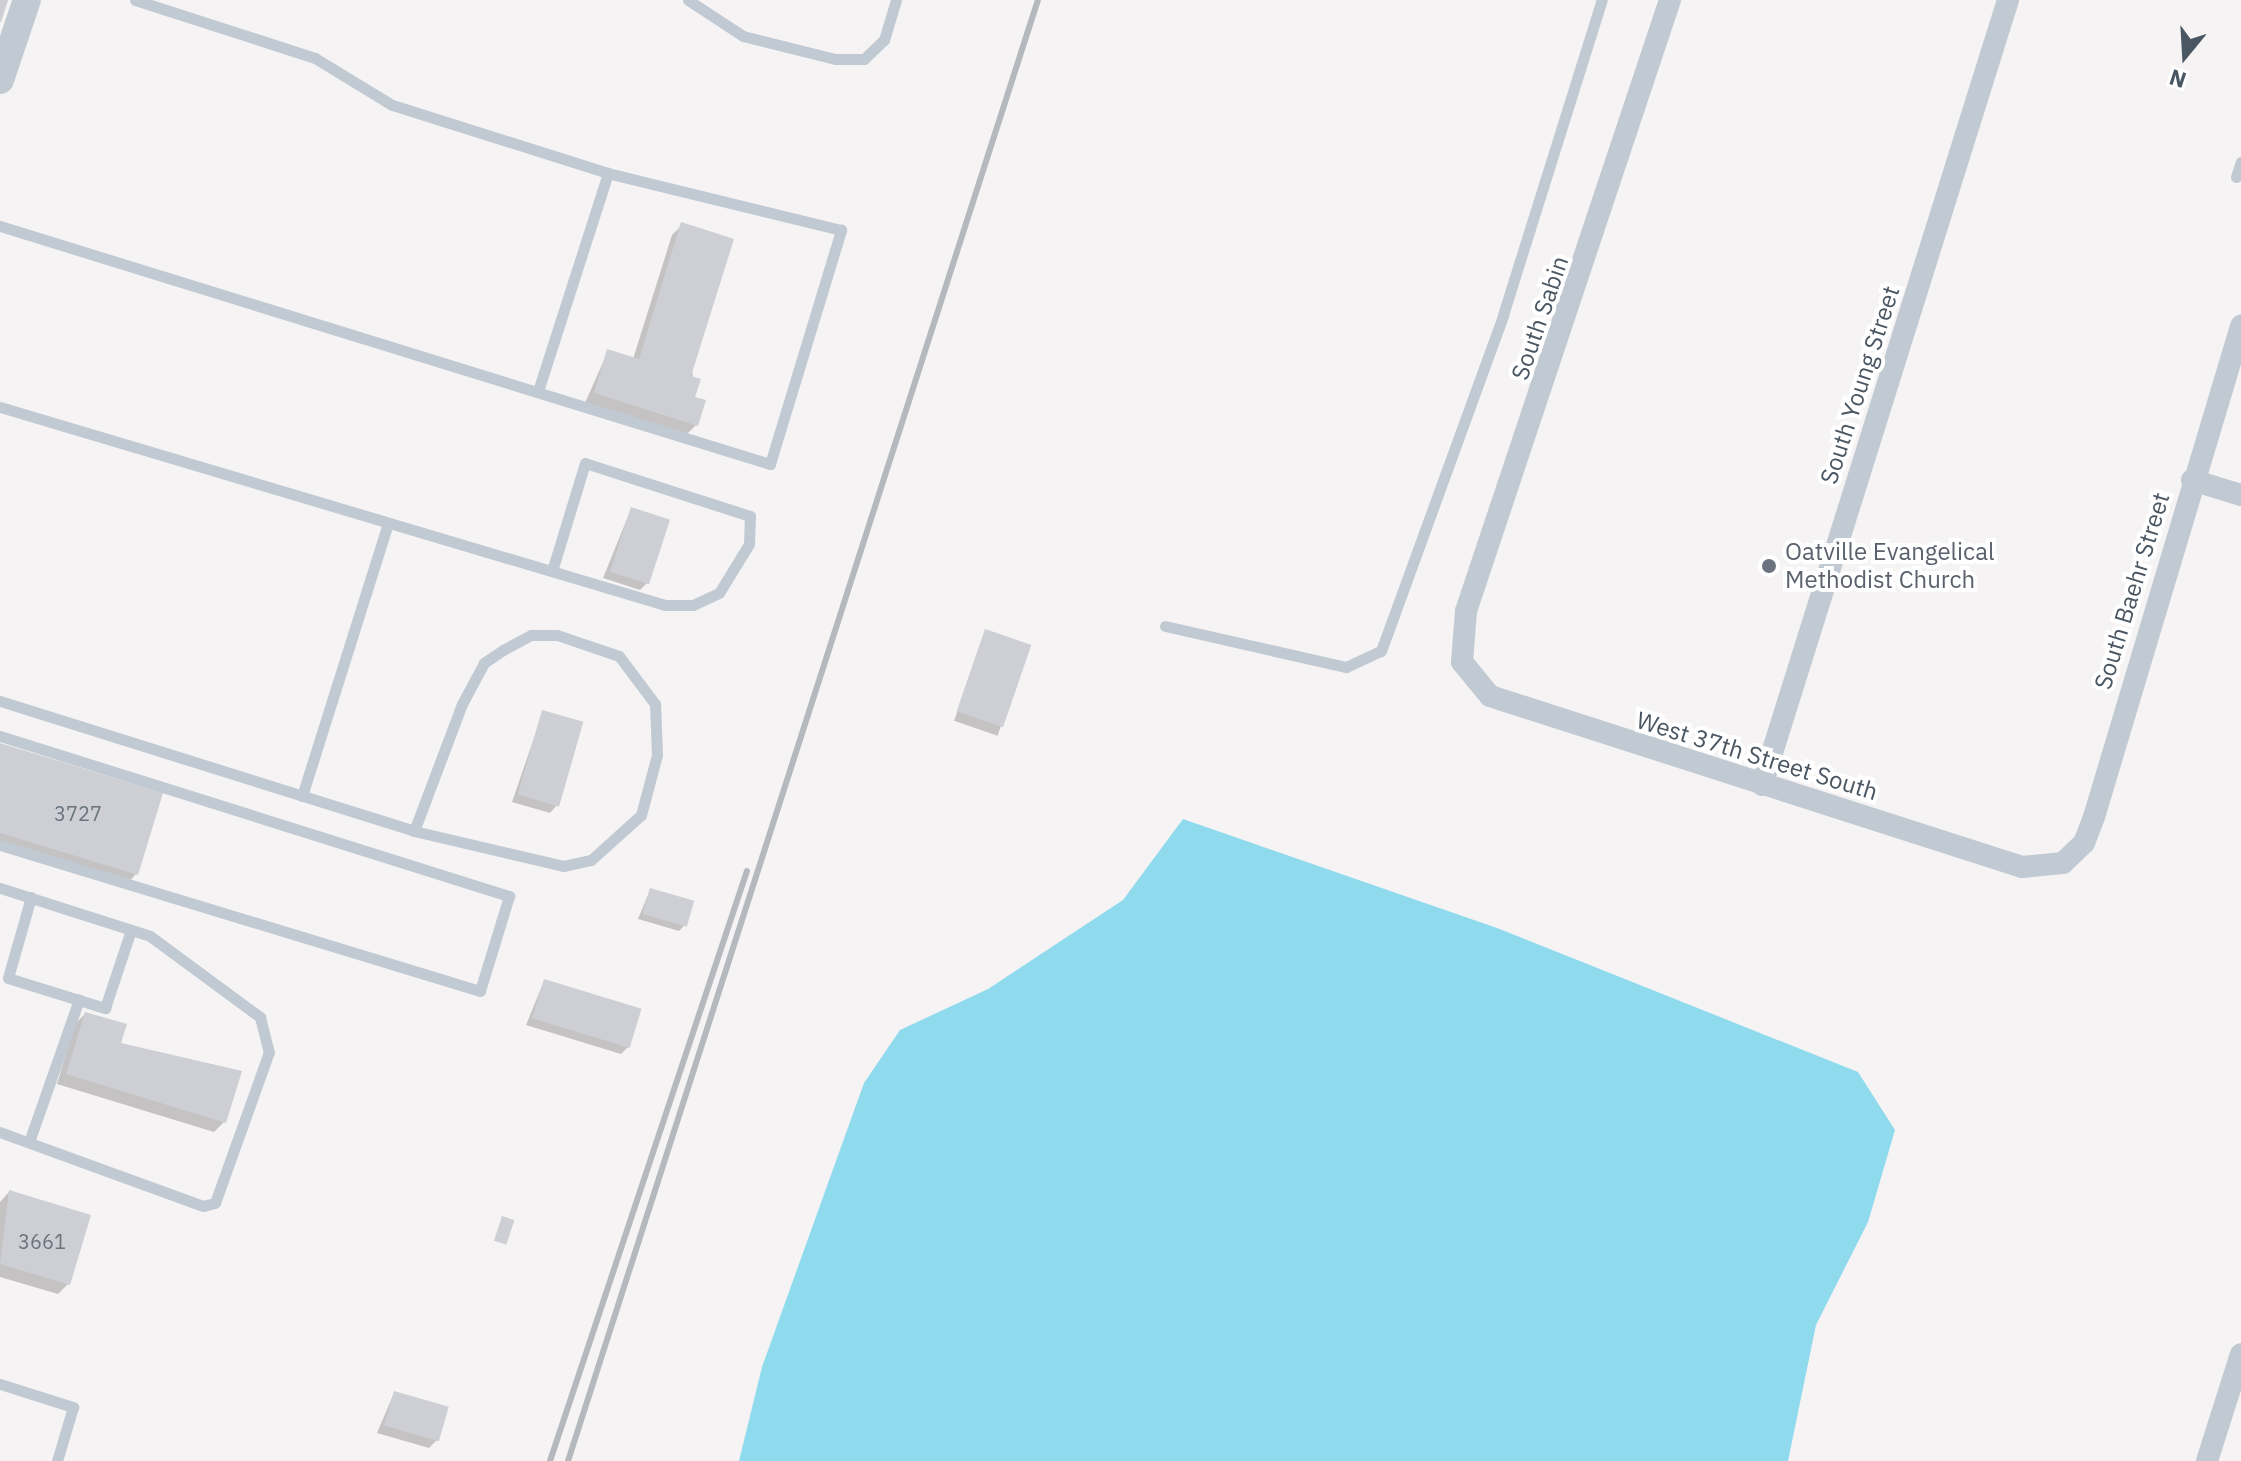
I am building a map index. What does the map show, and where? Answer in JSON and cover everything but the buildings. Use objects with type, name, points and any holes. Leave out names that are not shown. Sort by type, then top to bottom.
[{"type":"street","points":[[1,71],[27,0]]},
{"type":"street","name":"South Sabin","points":[[1459,652],[1466,611],[1670,0]]},
{"type":"street","name":"South Young Street","points":[[1762,785],[2008,0]]},
{"type":"street","name":"South Baehr Street","points":[[2063,863],[2084,843],[2094,817],[2192,480],[2241,326]]},
{"type":"street","points":[[2192,480],[2241,495]]},
{"type":"street","name":"West 37th Street South","points":[[1459,652],[1490,696],[2022,867],[2063,863]]},
{"type":"street","points":[[2207,1461],[2241,1357]]},
{"type":"lane","points":[[0,226],[539,388],[770,464],[841,230],[608,173],[392,105],[315,58],[135,0]]},
{"type":"lane","points":[[688,0],[743,36],[835,59],[864,59],[884,40],[896,0]]},
{"type":"lane","points":[[1165,626],[1346,667],[1381,651],[1503,315],[1602,0]]},
{"type":"lane","points":[[2236,177],[2241,162]]},
{"type":"lane","points":[[539,388],[608,173]]},
{"type":"lane","points":[[0,407],[665,605],[693,605],[719,593],[749,544],[750,516],[585,463],[552,571]]},
{"type":"lane","points":[[302,796],[388,523]]},
{"type":"lane","points":[[0,701],[414,831],[563,866],[591,860],[641,815],[657,755],[655,704],[619,656],[557,635],[531,635],[484,663],[462,704],[414,831]]},
{"type":"lane","points":[[0,736],[509,896],[480,991],[0,845]]},
{"type":"lane","points":[[0,888],[150,936],[260,1017],[267,1033],[269,1052],[215,1203],[203,1206],[0,1132]]},
{"type":"lane","points":[[31,897],[8,978],[105,1008],[131,930]]},
{"type":"lane","points":[[29,1142],[79,999]]},
{"type":"lane","points":[[0,1384],[73,1407],[57,1461]]},
{"type":"water","points":[[1183,819],[1497,928],[1858,1072],[1895,1130],[1868,1222],[1816,1325],[1788,1461],[739,1461],[762,1367],[864,1083],[900,1030],[988,989],[1123,900]]},
{"type":"railway","points":[[568,1461],[1038,0]]},
{"type":"railway","points":[[550,1461],[747,871]]},
{"type":"place","name":"Oatville Evangelical Methodist Church","points":[[1769,566]]}]
